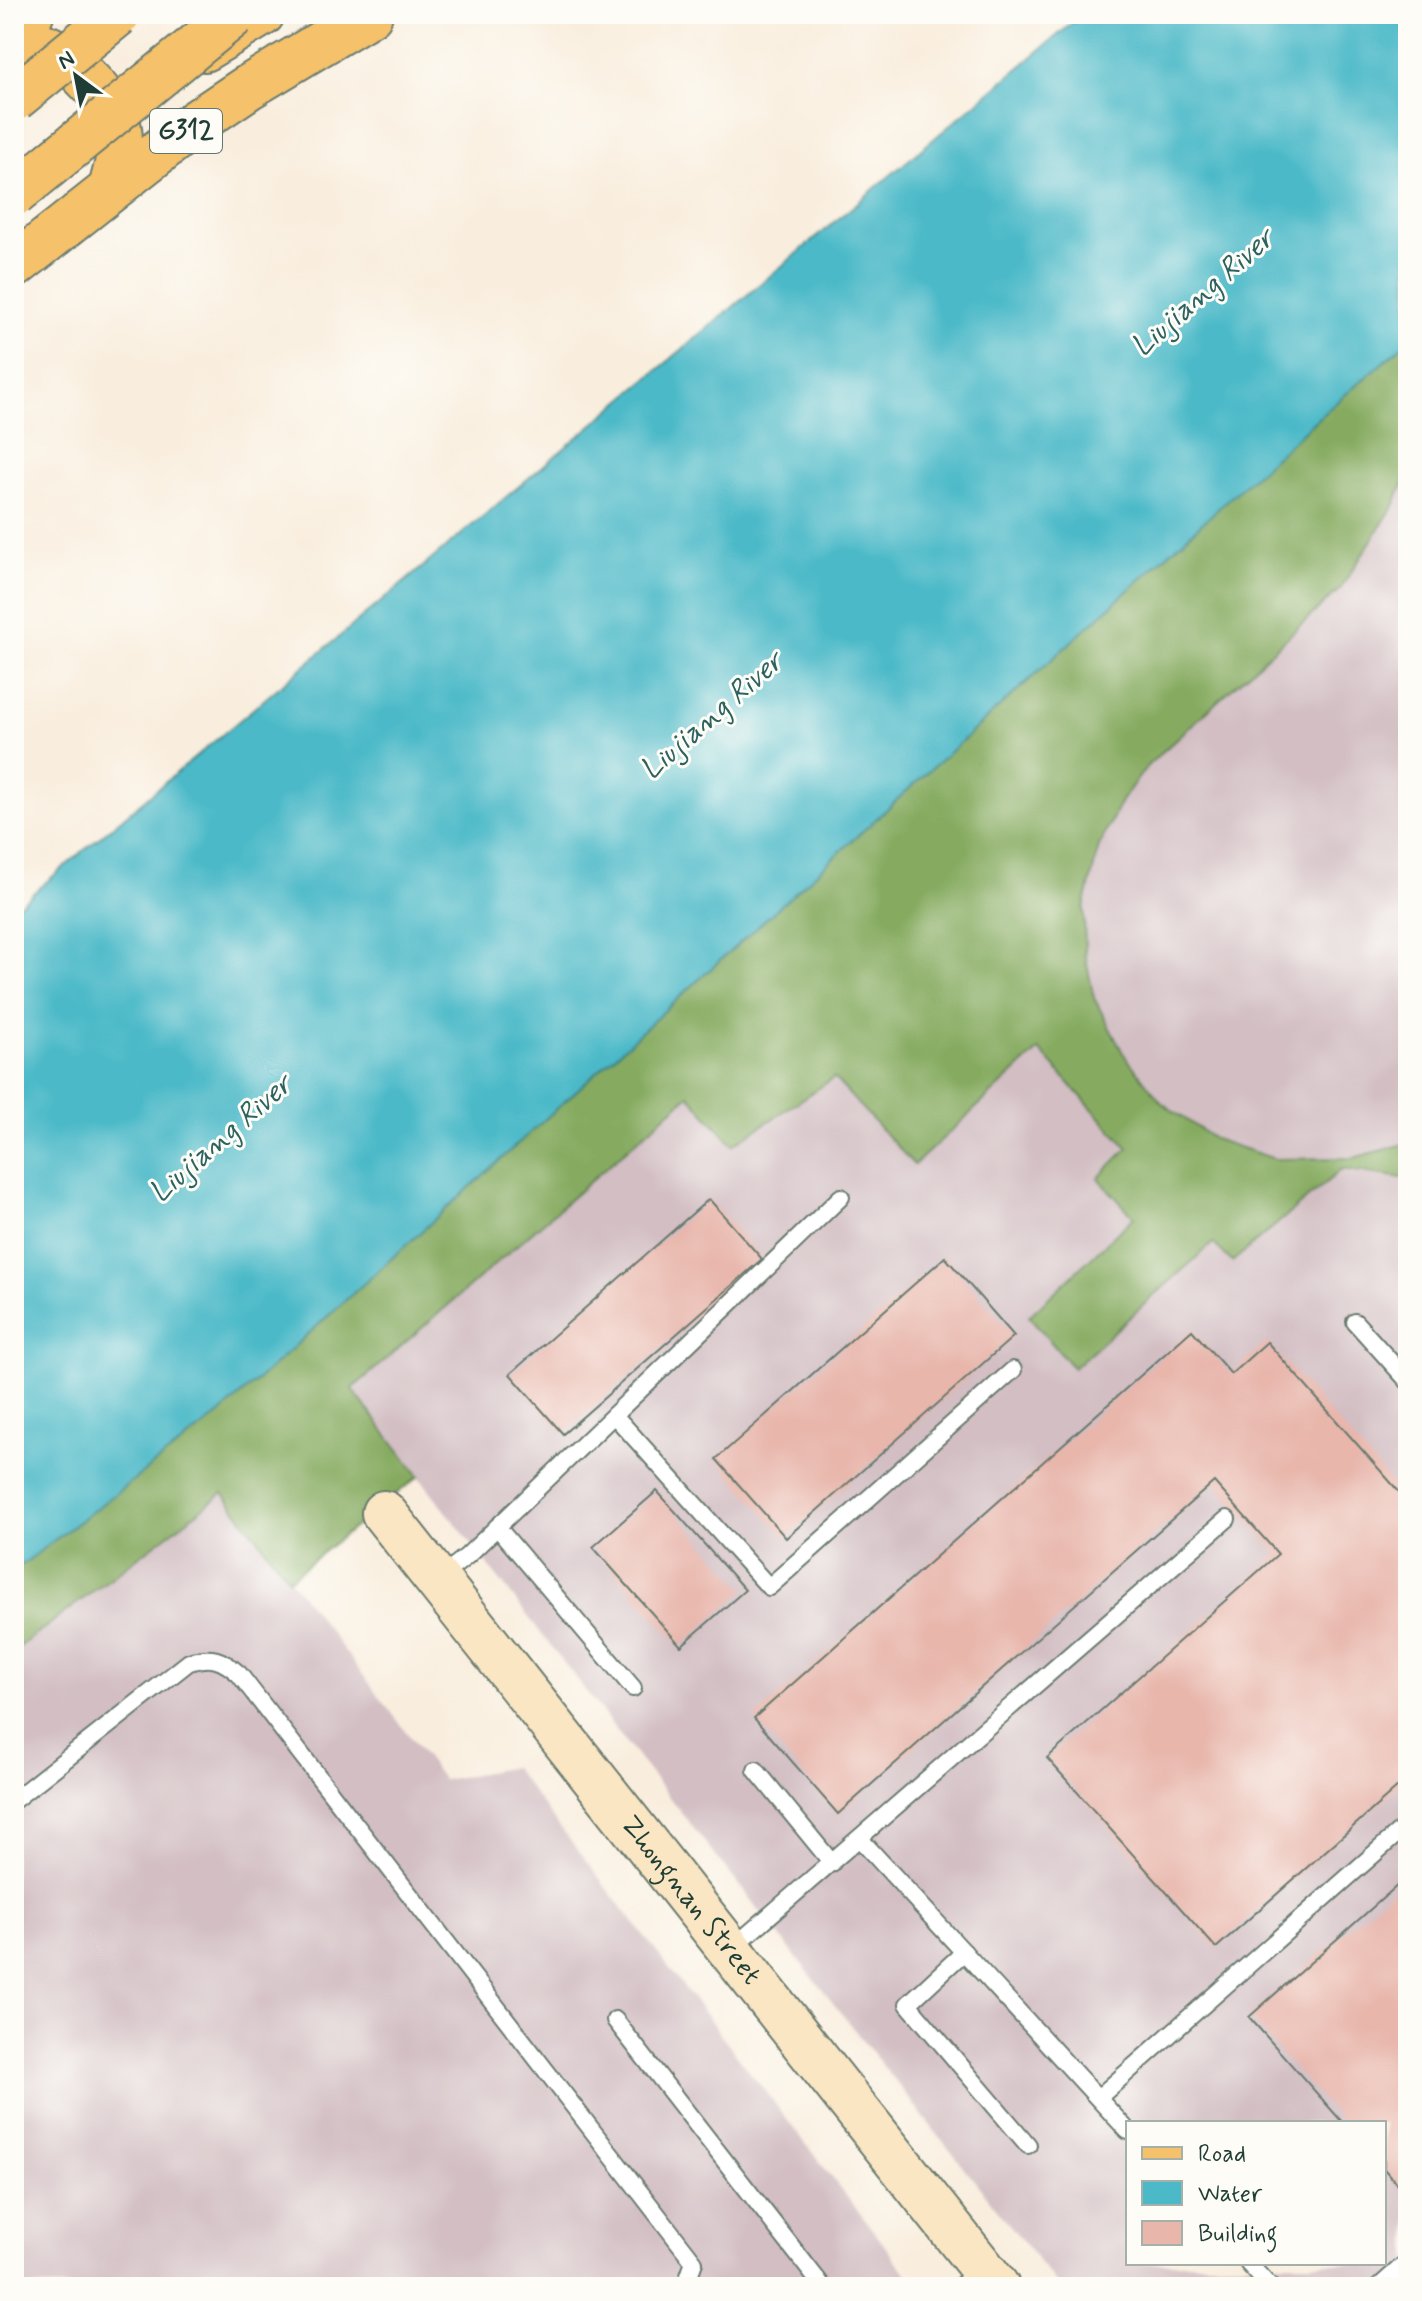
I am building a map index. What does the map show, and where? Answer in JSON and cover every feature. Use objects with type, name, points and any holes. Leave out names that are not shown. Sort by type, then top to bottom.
[{"type":"main road","points":[[14,28],[31,14]]},
{"type":"main road","points":[[14,99],[118,14]]},
{"type":"main road","name":"G312","points":[[14,194],[235,14]]},
{"type":"main road","points":[[154,79],[262,14]]},
{"type":"main road","name":"G312","points":[[14,266],[195,123],[370,14]]},
{"type":"main road","points":[[14,42],[29,42],[54,50],[92,84],[117,119],[120,154],[111,188]]},
{"type":"street","name":"Zhongnan Street","points":[[384,1513],[730,1950],[979,2281]]},
{"type":"lane","points":[[437,1580],[497,1527],[841,1197]]},
{"type":"lane","points":[[1355,1322],[1408,1381]]},
{"type":"lane","points":[[614,1415],[769,1587],[1013,1370]]},
{"type":"lane","points":[[730,1950],[1227,1519]]},
{"type":"lane","points":[[497,1527],[633,1688]]},
{"type":"lane","points":[[14,1800],[189,1662],[206,1657],[225,1662],[239,1674],[694,2262],[685,2287]]},
{"type":"lane","points":[[756,1770],[832,1863]]},
{"type":"lane","points":[[1098,2098],[1408,1824]]},
{"type":"lane","points":[[860,1839],[1126,2129]]},
{"type":"lane","points":[[964,1952],[908,2004],[1028,2145]]},
{"type":"lane","points":[[615,2020],[823,2287]]},
{"type":"lane","points":[[1379,2287],[1408,2261]]},
{"type":"lane","points":[[1250,2265],[1270,2287]]},
{"type":"shaded area","points":[[1408,456],[1408,2287],[1059,2287],[637,1757],[352,1390],[907,904]]},
{"type":"shaded area","points":[[224,1493],[443,1780],[513,1767],[917,2287],[14,2287],[14,1651]]},
{"type":"green space","points":[[1408,341],[1408,473],[1395,504],[1340,589],[1148,765],[1121,801],[1099,846],[1084,908],[1085,955],[1094,998],[1123,1053],[1162,1103],[1214,1139],[1275,1159],[1353,1158],[1408,1143],[1408,1173],[1402,1178],[1342,1169],[1232,1262],[1213,1243],[1073,1368],[1029,1316],[1134,1217],[1098,1178],[1128,1148],[1039,1050],[914,1165],[834,1078],[733,1145],[689,1095],[352,1389],[419,1476],[289,1579],[223,1493],[14,1651],[14,1571],[220,1414],[1318,418]]},
{"type":"water","name":"Liujiang River","points":[[1083,14],[1408,14],[1408,341],[1318,418],[220,1414],[14,1571],[14,909]]},
{"type":"building","points":[[709,1199],[762,1259],[563,1434],[510,1374]]},
{"type":"building","points":[[945,1257],[1014,1336],[786,1538],[716,1459]]},
{"type":"building","points":[[1192,1330],[1231,1374],[1267,1342],[1408,1502],[1408,1778],[1216,1948],[1047,1758],[1278,1554],[1214,1482],[838,1814],[754,1718]]},
{"type":"building","points":[[657,1491],[745,1590],[681,1646],[593,1547]]},
{"type":"building","points":[[1408,1876],[1408,2190],[1405,2193],[1386,2171],[1386,2121],[1341,2121],[1249,2017]]}]
